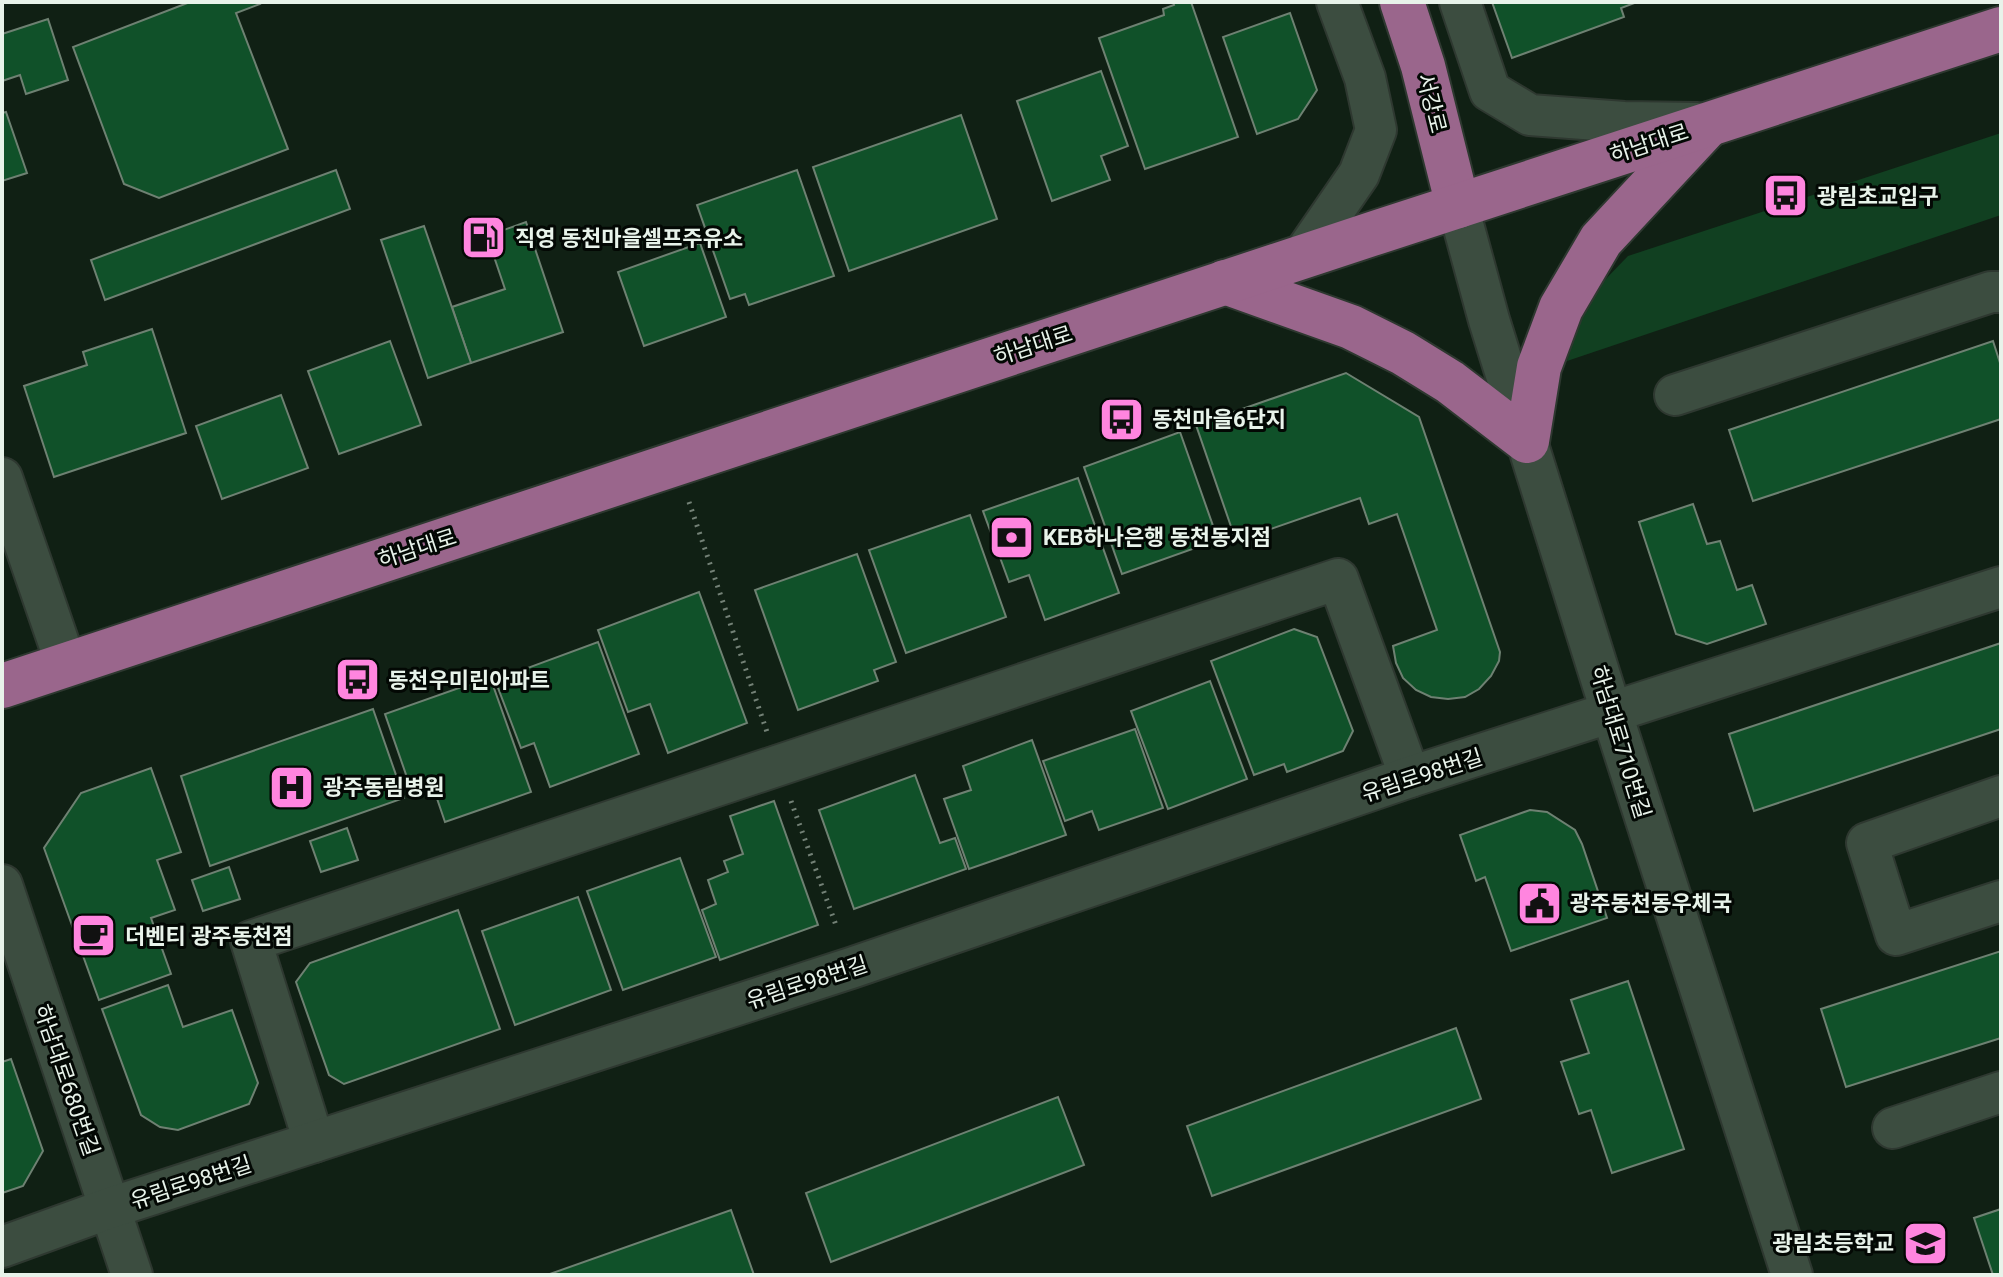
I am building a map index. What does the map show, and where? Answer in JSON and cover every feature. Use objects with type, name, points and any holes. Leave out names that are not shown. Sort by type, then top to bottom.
[{"type":"main road","name":"서강로","points":[[1402,2],[1423,66],[1458,206]]},
{"type":"main road","name":"하남대로","points":[[2,686],[2001,29]]},
{"type":"main road","points":[[1225,282],[1351,327],[1403,353],[1450,382],[1527,441],[1539,367],[1561,308],[1601,240],[1709,124]]},
{"type":"street","points":[[1302,257],[1359,174],[1376,130],[1365,78],[1337,2]]},
{"type":"street","points":[[1460,2],[1490,91],[1530,115],[1709,124]]},
{"type":"street","name":"하남대로710번길","points":[[1458,206],[1489,320],[1612,714],[1792,1275]]},
{"type":"street","points":[[1675,395],[1991,292],[2001,292]]},
{"type":"street","points":[[2,478],[66,664]]},
{"type":"street","points":[[314,1142],[251,941],[1338,579],[1410,777]]},
{"type":"street","name":"유림로98번길","points":[[2,1247],[110,1208],[851,968],[1410,777],[2001,587]]},
{"type":"street","points":[[2001,796],[1867,843],[1896,935],[2001,901]]},
{"type":"street","name":"하남대로680번길","points":[[2,885],[132,1275]]},
{"type":"street","points":[[1893,1128],[2001,1092]]},
{"type":"path","points":[[676,463],[778,766],[837,928]]},
{"type":"green space","points":[[2001,133],[2001,215],[1567,361],[1579,317],[1598,287],[1628,256]]},
{"type":"building","points":[[190,2],[259,2],[236,13],[288,149],[159,198],[124,184],[73,47]]},
{"type":"building","points":[[1173,2],[1191,2],[1238,137],[1145,169],[1099,38],[1164,15],[1163,9],[1174,5]]},
{"type":"building","points":[[1492,2],[1637,2],[1621,8],[1624,17],[1512,58]]},
{"type":"building","points":[[1290,13],[1317,90],[1298,119],[1257,134],[1223,37]]},
{"type":"building","points":[[48,19],[68,80],[26,94],[20,75],[2,81],[2,34]]},
{"type":"building","points":[[1101,71],[1128,146],[1101,156],[1110,180],[1052,201],[1017,101]]},
{"type":"building","points":[[6,112],[27,173],[2,181],[2,113]]},
{"type":"building","points":[[961,115],[997,219],[849,271],[813,167]]},
{"type":"building","points":[[336,170],[350,209],[105,300],[91,260]]},
{"type":"building","points":[[797,170],[834,276],[749,305],[745,294],[730,299],[697,205]]},
{"type":"building","points":[[526,222],[563,332],[471,363],[452,307],[505,289],[487,236]]},
{"type":"building","points":[[424,226],[471,363],[428,378],[381,240]]},
{"type":"building","points":[[700,243],[726,317],[644,346],[618,272]]},
{"type":"building","points":[[152,329],[186,433],[54,477],[24,386],[87,365],[83,352]]},
{"type":"building","points":[[390,341],[421,425],[339,454],[308,371]]},
{"type":"building","points":[[1993,341],[2001,366],[2001,419],[1753,501],[1729,430]]},
{"type":"building","points":[[1346,373],[1419,417],[1500,652],[1491,676],[1479,689],[1465,697],[1431,697],[1416,690],[1403,678],[1396,663],[1393,646],[1437,630],[1397,514],[1369,524],[1360,498],[1236,541],[1196,425]]},
{"type":"building","points":[[281,395],[308,468],[222,499],[196,426]]},
{"type":"building","points":[[1180,432],[1218,540],[1122,574],[1084,467]]},
{"type":"building","points":[[1078,478],[1119,593],[1045,620],[1029,575],[1009,582],[983,511]]},
{"type":"building","points":[[1693,504],[1707,544],[1720,541],[1737,590],[1752,585],[1766,624],[1707,644],[1676,634],[1639,522]]},
{"type":"building","points":[[970,515],[1006,617],[906,653],[869,550]]},
{"type":"building","points":[[857,554],[896,662],[874,670],[878,681],[798,710],[755,590]]},
{"type":"building","points":[[699,592],[747,723],[668,753],[650,704],[628,712],[598,630]]},
{"type":"building","points":[[1294,629],[1317,637],[1353,731],[1343,751],[1287,772],[1284,764],[1254,775],[1211,661]]},
{"type":"building","points":[[598,642],[639,754],[550,787],[534,743],[521,748],[495,680]]},
{"type":"building","points":[[2001,643],[2001,729],[1754,811],[1729,734]]},
{"type":"building","points":[[490,677],[531,792],[445,822],[431,781],[411,789],[385,714]]},
{"type":"building","points":[[1210,681],[1247,779],[1168,809],[1131,711]]},
{"type":"building","name":"광주동림병원","points":[[373,709],[404,798],[210,866],[181,776]]},
{"type":"building","points":[[1135,729],[1163,808],[1099,830],[1092,811],[1065,821],[1043,761]]},
{"type":"building","points":[[1032,740],[1066,835],[969,869],[944,799],[971,790],[963,766]]},
{"type":"building","points":[[151,768],[181,852],[157,860],[175,910],[151,918],[171,974],[99,1000],[44,848],[81,793]]},
{"type":"building","points":[[915,775],[940,843],[955,838],[966,869],[854,909],[819,810]]},
{"type":"building","points":[[774,801],[818,925],[720,960],[702,910],[716,904],[708,880],[728,872],[724,861],[743,854],[730,816]]},
{"type":"building","points":[[1530,810],[1547,812],[1575,830],[1607,918],[1511,951],[1485,877],[1476,881],[1460,835]]},
{"type":"building","points":[[347,828],[358,860],[321,872],[310,841]]},
{"type":"building","points":[[680,858],[716,957],[623,990],[587,891]]},
{"type":"building","points":[[229,867],[240,899],[203,911],[192,880]]},
{"type":"building","points":[[578,897],[611,990],[515,1025],[482,931]]},
{"type":"building","points":[[458,910],[500,1029],[344,1084],[329,1075],[296,982],[310,963]]},
{"type":"building","points":[[2001,951],[2001,1038],[1846,1087],[1821,1009]]},
{"type":"building","points":[[1628,981],[1684,1149],[1612,1173],[1591,1110],[1579,1114],[1561,1062],[1589,1053],[1571,1000]]},
{"type":"building","points":[[168,985],[183,1027],[232,1010],[258,1083],[249,1104],[178,1130],[160,1127],[141,1115],[102,1009]]},
{"type":"building","points":[[1456,1028],[1481,1099],[1212,1196],[1187,1126]]},
{"type":"building","points":[[11,1059],[43,1151],[23,1186],[2,1193],[2,1062]]},
{"type":"building","points":[[1058,1097],[1084,1165],[831,1262],[806,1193]]},
{"type":"building","points":[[2001,1209],[2001,1275],[1993,1275],[1974,1218]]},
{"type":"building","points":[[731,1210],[754,1275],[547,1275]]},
{"type":"place","name":"광림초교입구","points":[[1786,196]]},
{"type":"place","name":"직영 동천마을셀프주유소","points":[[484,238]]},
{"type":"place","name":"동천마을6단지","points":[[1121,419]]},
{"type":"place","name":"KEB하나은행 동천동지점","points":[[1012,537]]},
{"type":"place","name":"동천우미린아파트","points":[[357,680]]},
{"type":"place","name":"광주동림병원","points":[[292,787]]},
{"type":"place","name":"광주동천동우체국","points":[[1539,903]]},
{"type":"place","name":"더벤티 광주동천점","points":[[94,936]]},
{"type":"place","name":"광림초등학교","points":[[1925,1243]]}]
